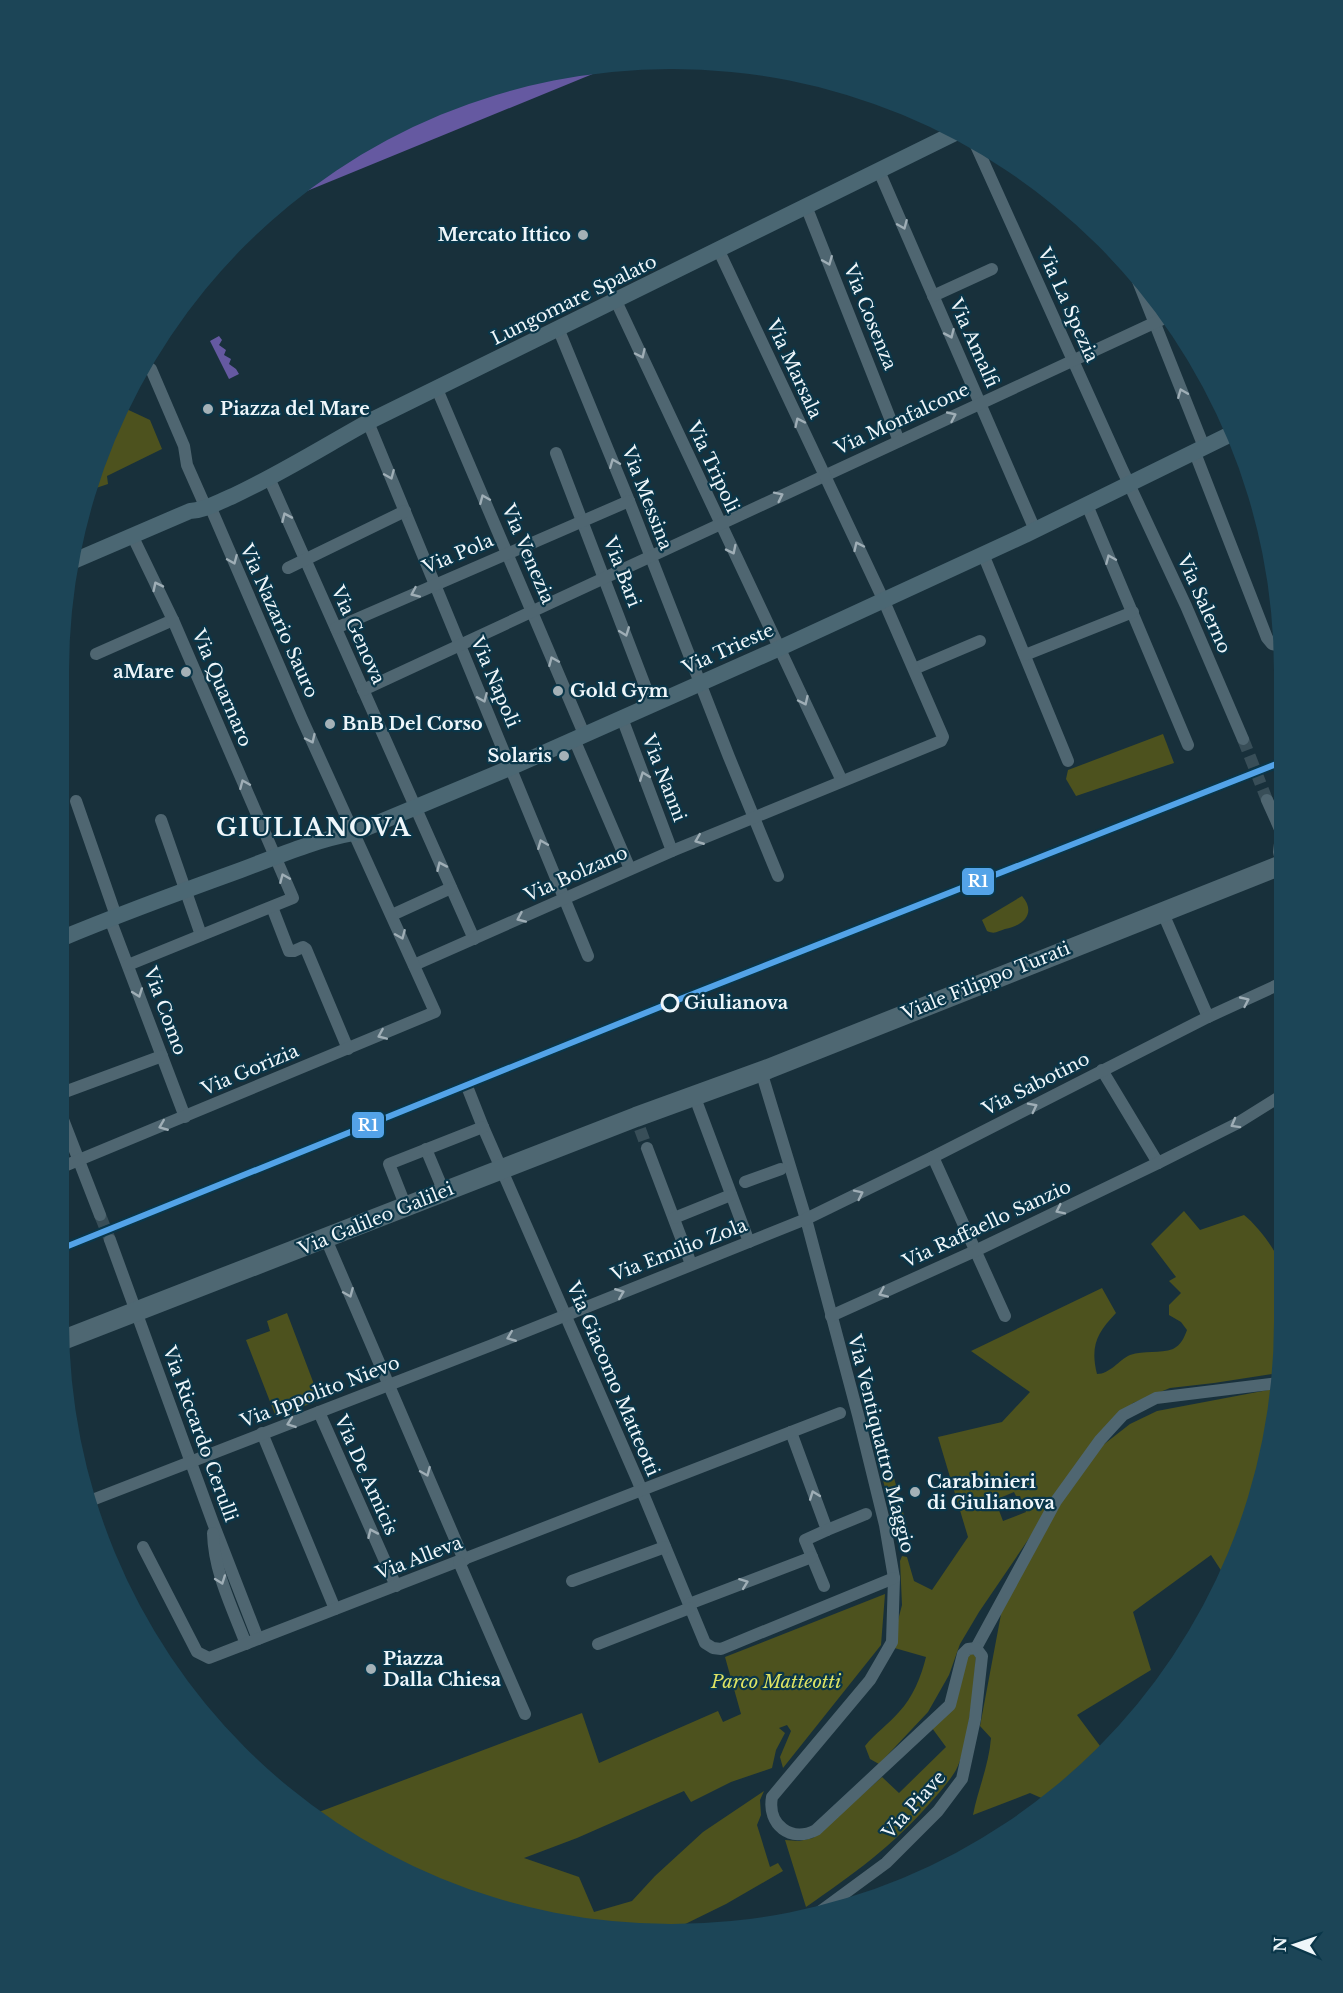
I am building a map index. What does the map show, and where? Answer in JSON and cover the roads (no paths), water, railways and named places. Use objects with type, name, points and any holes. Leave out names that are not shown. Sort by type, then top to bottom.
[{"type":"main road","name":"Viale Filippo Turati","points":[[691,1096],[761,1071],[1274,867]]},
{"type":"main road","name":"Via Galileo Galilei","points":[[69,1338],[502,1170],[638,1123],[691,1096]]},
{"type":"street","name":"Lungomare Spalato","points":[[80,558],[190,511],[208,507],[269,478],[368,422],[948,136]]},
{"type":"street","name":"Via La Spezia","points":[[980,154],[1129,484]]},
{"type":"street","name":"Via Amalfi","points":[[879,171],[1035,530]]},
{"type":"street","name":"Via Cosenza","points":[[806,206],[899,441]]},
{"type":"street","name":"Via Marsala","points":[[719,251],[883,599],[943,737]]},
{"type":"street","points":[[933,296],[992,269]]},
{"type":"street","name":"Via Tripoli","points":[[616,301],[842,781]]},
{"type":"street","points":[[1146,301],[1267,638],[1273,644]]},
{"type":"street","name":"Via Monfalcone","points":[[363,690],[1160,320]]},
{"type":"street","name":"Via Messina","points":[[558,328],[629,501],[699,682]]},
{"type":"street","name":"Via Nazario Sauro","points":[[151,369],[184,446],[188,468],[208,507],[302,718],[349,834],[392,915],[435,1012]]},
{"type":"street","name":"Via Venezia","points":[[437,389],[532,610],[630,869]]},
{"type":"street","name":"Via Napoli","points":[[368,422],[588,956]]},
{"type":"street","name":"Via Trieste","points":[[69,935],[275,857],[349,834],[512,767],[780,648],[1035,530],[1226,436]]},
{"type":"street","name":"Via Bari","points":[[556,453],[652,704]]},
{"type":"street","name":"Via Genova","points":[[269,478],[474,939]]},
{"type":"street","name":"Via Salerno","points":[[1129,484],[1186,606],[1243,739]]},
{"type":"street","name":"Via Pola","points":[[336,628],[629,501]]},
{"type":"street","points":[[1087,505],[1188,745]]},
{"type":"street","points":[[288,568],[405,511]]},
{"type":"street","name":"Via Quarnaro","points":[[132,535],[173,620],[293,898],[272,907]]},
{"type":"street","points":[[983,554],[1068,761]]},
{"type":"street","points":[[1025,655],[1133,612]]},
{"type":"street","points":[[96,654],[173,620]]},
{"type":"street","points":[[914,669],[980,641]]},
{"type":"street","points":[[699,682],[778,876]]},
{"type":"street","name":"Via Nanni","points":[[622,718],[672,851]]},
{"type":"street","name":"Via Bolzano","points":[[414,966],[630,869],[913,753],[941,741],[943,737]]},
{"type":"street","points":[[1266,800],[1274,817]]},
{"type":"street","name":"Via Como","points":[[76,801],[128,964],[185,1117]]},
{"type":"street","points":[[161,820],[201,935]]},
{"type":"street","points":[[392,915],[451,888]]},
{"type":"street","points":[[128,964],[272,907],[290,951],[303,947],[306,949],[348,1049]]},
{"type":"street","points":[[1162,911],[1208,1017]]},
{"type":"street","name":"Via Sabotino","points":[[806,1219],[1208,1017],[1274,987]]},
{"type":"street","name":"Via Gorizia","points":[[69,1164],[435,1012]]},
{"type":"street","points":[[69,1090],[162,1056]]},
{"type":"street","points":[[1102,1070],[1158,1163]]},
{"type":"street","name":"Via Ventiquattro Maggio","points":[[761,1071],[806,1219],[858,1415],[885,1525],[894,1578],[892,1642],[870,1680],[772,1797],[771,1813],[780,1827],[787,1832],[801,1835],[816,1830],[950,1705],[963,1654],[969,1649],[976,1648]]},
{"type":"street","points":[[468,1089],[502,1170]]},
{"type":"street","points":[[691,1096],[749,1242]]},
{"type":"street","name":"Via Raffaello Sanzio","points":[[831,1316],[975,1251],[1158,1163],[1236,1124],[1274,1100]]},
{"type":"street","points":[[406,1208],[388,1164],[483,1128]]},
{"type":"street","points":[[69,1136],[100,1215]]},
{"type":"street","points":[[647,1148],[691,1264]]},
{"type":"street","points":[[426,1149],[444,1192]]},
{"type":"street","points":[[933,1157],[1005,1316]]},
{"type":"street","points":[[745,1182],[780,1168]]},
{"type":"street","name":"Via Giacomo Matteotti","points":[[502,1170],[642,1490],[705,1643],[713,1648],[721,1649],[894,1578]]},
{"type":"street","points":[[674,1218],[730,1195]]},
{"type":"street","name":"Via Emilio Zola","points":[[566,1315],[806,1219]]},
{"type":"street","points":[[326,1239],[525,1714]]},
{"type":"street","name":"Via Riccardo Cerulli","points":[[110,1240],[213,1523],[214,1554],[218,1573],[252,1641]]},
{"type":"street","name":"Via Ippolito Nievo","points":[[96,1498],[566,1315]]},
{"type":"street","points":[[976,1648],[1056,1501],[1100,1440],[1123,1415],[1156,1398],[1271,1384]]},
{"type":"street","name":"Via De Amicis","points":[[319,1412],[396,1586]]},
{"type":"street","name":"Via Alleva","points":[[143,1547],[197,1652],[209,1658],[840,1413]]},
{"type":"street","points":[[791,1432],[827,1530]]},
{"type":"street","points":[[262,1434],[335,1610]]},
{"type":"street","points":[[824,1586],[805,1540],[866,1514]]},
{"type":"street","points":[[572,1581],[665,1547]]},
{"type":"street","points":[[598,1644],[812,1557]]},
{"type":"street","name":"Via Piave","points":[[835,1901],[886,1863],[938,1811],[962,1779],[975,1719],[982,1656],[976,1648]]},
{"type":"tunnel","points":[[1243,739],[1267,800]]},
{"type":"tunnel","points":[[640,1129],[647,1148]]},
{"type":"tunnel","points":[[100,1215],[110,1240]]},
{"type":"place","name":"Mercato Ittico","points":[[583,235]]},
{"type":"place","name":"Piazza del Mare","points":[[208,409]]},
{"type":"place","name":"aMare","points":[[186,672]]},
{"type":"place","name":"Gold Gym","points":[[558,691]]},
{"type":"place","name":"BnB Del Corso","points":[[330,724]]},
{"type":"place","name":"Solaris","points":[[564,756]]},
{"type":"place","name":"Giulianova","points":[[670,1003]]},
{"type":"place","name":"Carabinieri di Giulianova","points":[[915,1492]]},
{"type":"place","name":"Piazza Dalla Chiesa","points":[[371,1669]]},
{"type":"district","name":"GIULIANOVA","points":[[314,827]]},
{"type":"park label","name":"Parco Matteotti","points":[[776,1682]]}]
